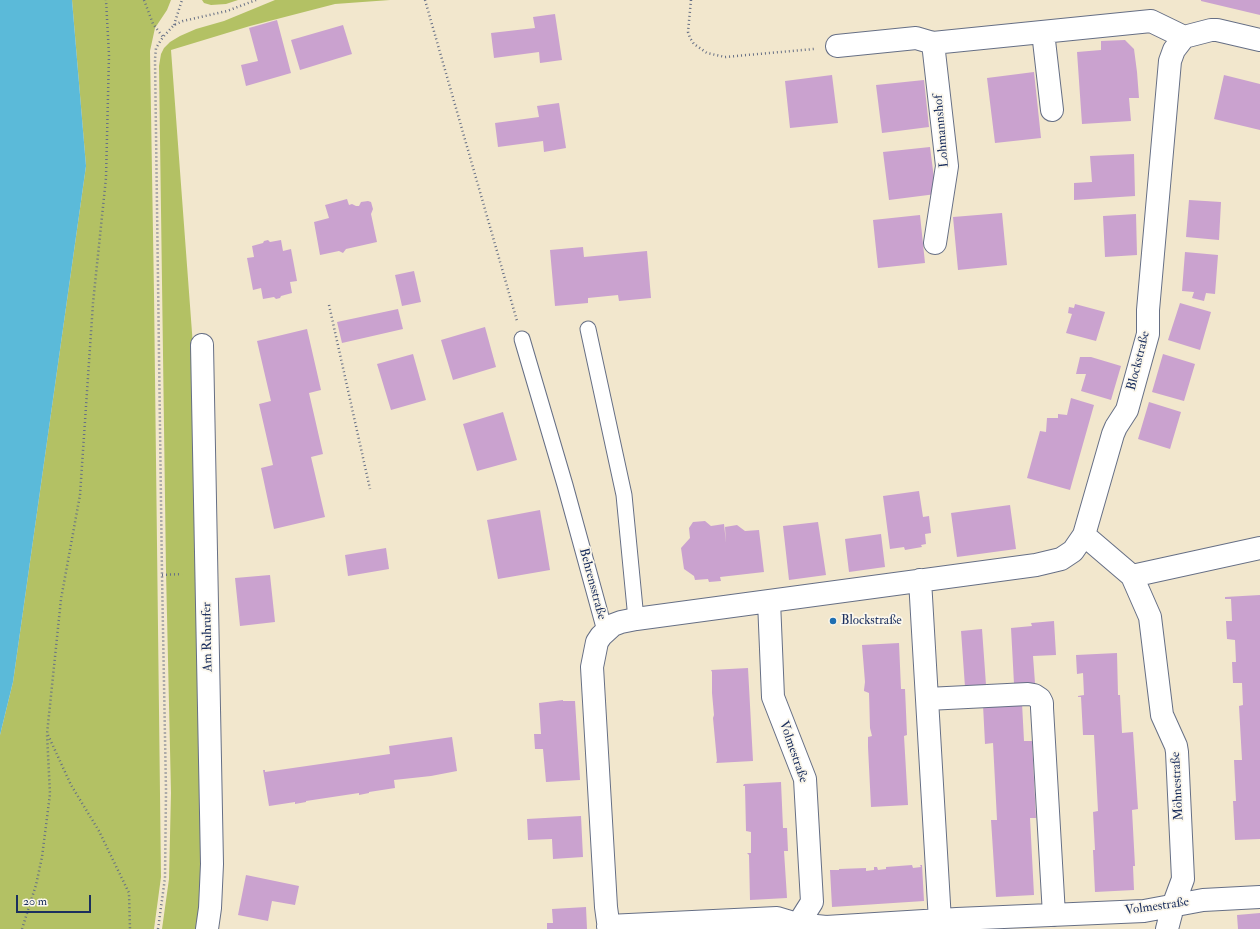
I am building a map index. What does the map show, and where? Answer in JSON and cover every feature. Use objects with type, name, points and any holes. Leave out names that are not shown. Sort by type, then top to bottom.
[{"type":"street","points":[[837,46],[916,38],[933,43],[1151,21],[1184,37],[1211,30],[1217,30],[1260,40]]},
{"type":"street","points":[[1043,32],[1052,110]]},
{"type":"street","name":"Blockstraße","points":[[605,631],[620,622],[636,619],[1036,565],[1068,556],[1074,551],[1084,535],[1113,434],[1127,410],[1148,334],[1148,310],[1168,72],[1174,50],[1184,37]]},
{"type":"street","name":"Lohmannshof","points":[[933,43],[947,166],[935,243]]},
{"type":"street","name":"Am Ruhrufer","points":[[202,345],[212,864],[210,908],[207,929]]},
{"type":"street","name":"Möhnestraße","points":[[1084,535],[1132,576],[1150,617],[1162,715],[1176,746],[1177,752],[1183,879],[1173,906],[1167,929]]},
{"type":"street","points":[[1132,576],[1260,548]]},
{"type":"street","points":[[920,580],[940,921]]},
{"type":"street","name":"Volmestraße","points":[[769,601],[773,697],[804,779],[812,902],[796,926]]},
{"type":"street","name":"Behrensstraße","points":[[605,631],[597,642],[592,667],[608,927]]},
{"type":"street","points":[[928,699],[1028,694],[1034,695],[1040,699],[1042,703],[1054,915]]},
{"type":"street","name":"Volmestraße","points":[[608,927],[777,918],[796,926],[826,927],[894,926],[940,921],[1004,923],[1054,915],[1144,911],[1203,900],[1260,897]]},
{"type":"lane","points":[[588,329],[624,495],[636,619]]},
{"type":"lane","name":"Behrensstraße","points":[[522,339],[565,485],[605,631]]},
{"type":"path","points":[[22,929],[36,885],[42,857],[50,794],[48,734],[61,599],[80,495],[94,303],[106,178],[109,55],[106,0]]},
{"type":"path","points":[[144,0],[152,24],[163,37]]},
{"type":"path","points":[[174,25],[182,0]]},
{"type":"path","points":[[158,929],[165,878],[166,791],[156,48],[163,37],[174,25],[183,21],[227,11],[256,0]]},
{"type":"path","points":[[425,0],[522,339]]},
{"type":"path","points":[[691,0],[688,32],[690,38],[700,49],[715,56],[725,57],[837,46]]},
{"type":"path","points":[[329,305],[370,489]]},
{"type":"path","points":[[48,734],[71,785],[99,831],[129,893],[130,929]]},
{"type":"green space","points":[[72,0],[171,0],[167,10],[155,28],[150,51],[161,877],[154,929],[0,929],[0,735],[13,682],[86,166]]},
{"type":"green space","points":[[202,0],[238,0],[226,4],[211,5],[204,3]]},
{"type":"green space","points":[[275,0],[390,0],[335,4],[250,26],[171,50],[193,346],[203,886],[197,929],[162,929],[169,879],[171,793],[166,571],[159,66],[161,54],[164,48],[180,36],[196,29],[224,21]]},
{"type":"water","points":[[0,0],[72,0],[86,166],[13,682],[0,735]]},
{"type":"building","points":[[1260,0],[1260,15],[1201,1]]},
{"type":"building","points":[[555,14],[562,60],[540,63],[539,52],[494,58],[491,33],[535,28],[533,17]]},
{"type":"building","points":[[277,20],[291,73],[246,86],[241,65],[258,61],[249,28]]},
{"type":"building","points":[[343,25],[352,54],[300,70],[291,40]]},
{"type":"building","points":[[1125,40],[1134,49],[1139,98],[1129,98],[1131,121],[1082,124],[1077,52],[1101,50],[1101,41]]},
{"type":"building","points":[[1034,72],[1041,138],[995,143],[987,78]]},
{"type":"building","points":[[832,75],[838,123],[790,128],[785,81]]},
{"type":"building","points":[[1224,75],[1260,84],[1260,130],[1214,119]]},
{"type":"building","points":[[924,80],[929,127],[882,133],[876,85]]},
{"type":"building","points":[[559,103],[566,148],[544,152],[543,141],[498,147],[495,123],[539,117],[537,106]]},
{"type":"building","points":[[930,147],[936,194],[889,200],[883,152]]},
{"type":"building","points":[[1134,154],[1135,196],[1074,200],[1074,183],[1092,182],[1090,156]]},
{"type":"building","points":[[347,199],[349,205],[352,204],[356,206],[359,206],[361,202],[371,202],[373,209],[371,214],[377,242],[346,249],[343,253],[339,251],[320,255],[314,222],[329,218],[325,205]]},
{"type":"building","points":[[1189,200],[1221,202],[1219,240],[1186,237]]},
{"type":"building","points":[[1002,213],[1007,265],[958,270],[953,217]]},
{"type":"building","points":[[1136,214],[1137,255],[1105,257],[1103,216]]},
{"type":"building","points":[[920,215],[925,263],[878,268],[873,220]]},
{"type":"building","points":[[268,240],[270,242],[281,240],[283,251],[291,249],[297,281],[290,282],[292,293],[276,299],[274,297],[263,299],[261,288],[253,290],[247,258],[254,257],[252,246]]},
{"type":"building","points":[[583,247],[584,257],[647,251],[651,298],[619,301],[618,295],[588,298],[588,303],[555,306],[550,250]]},
{"type":"building","points":[[1185,252],[1218,255],[1215,294],[1206,293],[1204,301],[1192,298],[1194,292],[1182,291]]},
{"type":"building","points":[[414,271],[421,302],[402,306],[395,275]]},
{"type":"building","points":[[1180,303],[1211,312],[1200,350],[1168,340]]},
{"type":"building","points":[[1075,304],[1105,312],[1096,341],[1066,333],[1072,314],[1068,313],[1069,307],[1074,308]]},
{"type":"building","points":[[398,309],[403,329],[342,343],[337,322]]},
{"type":"building","points":[[485,327],[496,367],[453,380],[441,340]]},
{"type":"building","points":[[307,329],[321,390],[309,393],[323,454],[311,457],[325,517],[274,529],[261,468],[273,465],[259,404],[271,401],[257,341]]},
{"type":"building","points":[[413,354],[426,400],[391,410],[377,364]]},
{"type":"building","points":[[1163,354],[1195,364],[1184,401],[1152,392]]},
{"type":"building","points":[[1080,357],[1091,357],[1121,366],[1111,400],[1081,391],[1086,374],[1076,374]]},
{"type":"building","points":[[1071,398],[1094,405],[1070,490],[1027,478],[1040,431],[1046,432],[1047,418],[1058,418],[1058,414],[1067,415]]},
{"type":"building","points":[[1149,402],[1181,412],[1170,449],[1138,439]]},
{"type":"building","points":[[503,412],[517,460],[477,471],[463,424]]},
{"type":"building","points":[[919,491],[923,517],[929,516],[931,533],[925,534],[926,544],[921,545],[922,547],[905,550],[904,547],[890,549],[883,496]]},
{"type":"building","points":[[1010,505],[1016,549],[957,557],[951,513]]},
{"type":"building","points":[[540,510],[550,570],[498,579],[487,520]]},
{"type":"building","points":[[705,521],[711,526],[724,524],[726,543],[725,527],[737,525],[745,531],[759,530],[764,572],[720,577],[721,581],[709,582],[708,579],[695,580],[694,576],[684,569],[681,548],[690,538],[689,528],[693,522]]},
{"type":"building","points":[[818,522],[826,575],[789,580],[783,526]]},
{"type":"building","points":[[881,534],[885,567],[849,572],[845,539]]},
{"type":"building","points":[[386,548],[389,569],[348,576],[345,555]]},
{"type":"building","points":[[270,575],[275,622],[240,626],[235,578]]},
{"type":"building","points":[[1260,595],[1260,839],[1235,840],[1233,801],[1236,801],[1234,760],[1242,760],[1239,706],[1243,705],[1242,683],[1233,683],[1232,662],[1236,662],[1235,640],[1227,639],[1226,621],[1232,621],[1231,599],[1225,599],[1225,597]]},
{"type":"building","points":[[1054,621],[1056,655],[1033,656],[1035,683],[1014,684],[1011,628],[1032,626],[1031,623]]},
{"type":"building","points":[[982,629],[986,685],[965,687],[961,631]]},
{"type":"building","points":[[899,643],[901,689],[905,689],[907,735],[904,736],[908,805],[871,807],[868,737],[872,736],[870,728],[869,693],[864,691],[865,682],[862,645]]},
{"type":"building","points":[[1117,653],[1118,695],[1120,695],[1122,733],[1133,732],[1138,809],[1132,810],[1135,866],[1133,866],[1134,890],[1095,892],[1093,812],[1098,811],[1094,735],[1083,735],[1081,697],[1078,696],[1084,695],[1083,673],[1077,674],[1076,655]]},
{"type":"building","points":[[748,668],[753,761],[716,763],[711,670]]},
{"type":"building","points":[[563,700],[575,701],[580,780],[546,782],[543,749],[535,749],[534,734],[541,734],[539,703]]},
{"type":"building","points":[[1022,703],[1024,741],[1032,741],[1036,818],[1030,818],[1034,895],[996,897],[991,820],[997,820],[993,743],[985,744],[983,705]]},
{"type":"building","points":[[452,737],[457,771],[431,776],[394,780],[395,788],[359,795],[359,793],[295,804],[295,802],[269,806],[263,770],[265,770],[265,772],[390,754],[389,746]]},
{"type":"building","points":[[781,782],[783,828],[787,828],[788,851],[784,851],[787,898],[750,900],[749,855],[747,853],[751,853],[751,832],[746,831],[745,786],[743,786],[744,784]]},
{"type":"building","points":[[581,816],[583,857],[553,859],[552,839],[528,840],[527,819]]},
{"type":"building","points":[[912,865],[913,868],[921,867],[920,865],[922,865],[924,901],[832,907],[830,870],[866,868],[866,871],[874,870],[874,867],[877,867],[878,870],[886,869],[886,867]]},
{"type":"building","points":[[246,875],[299,886],[295,905],[272,901],[268,921],[238,915]]},
{"type":"building","points":[[586,907],[587,929],[547,929],[547,923],[553,923],[552,909]]},
{"type":"building","points":[[1260,913],[1260,929],[1238,929],[1237,915]]},
{"type":"place","name":"Blockstraße","points":[[833,621]]}]
